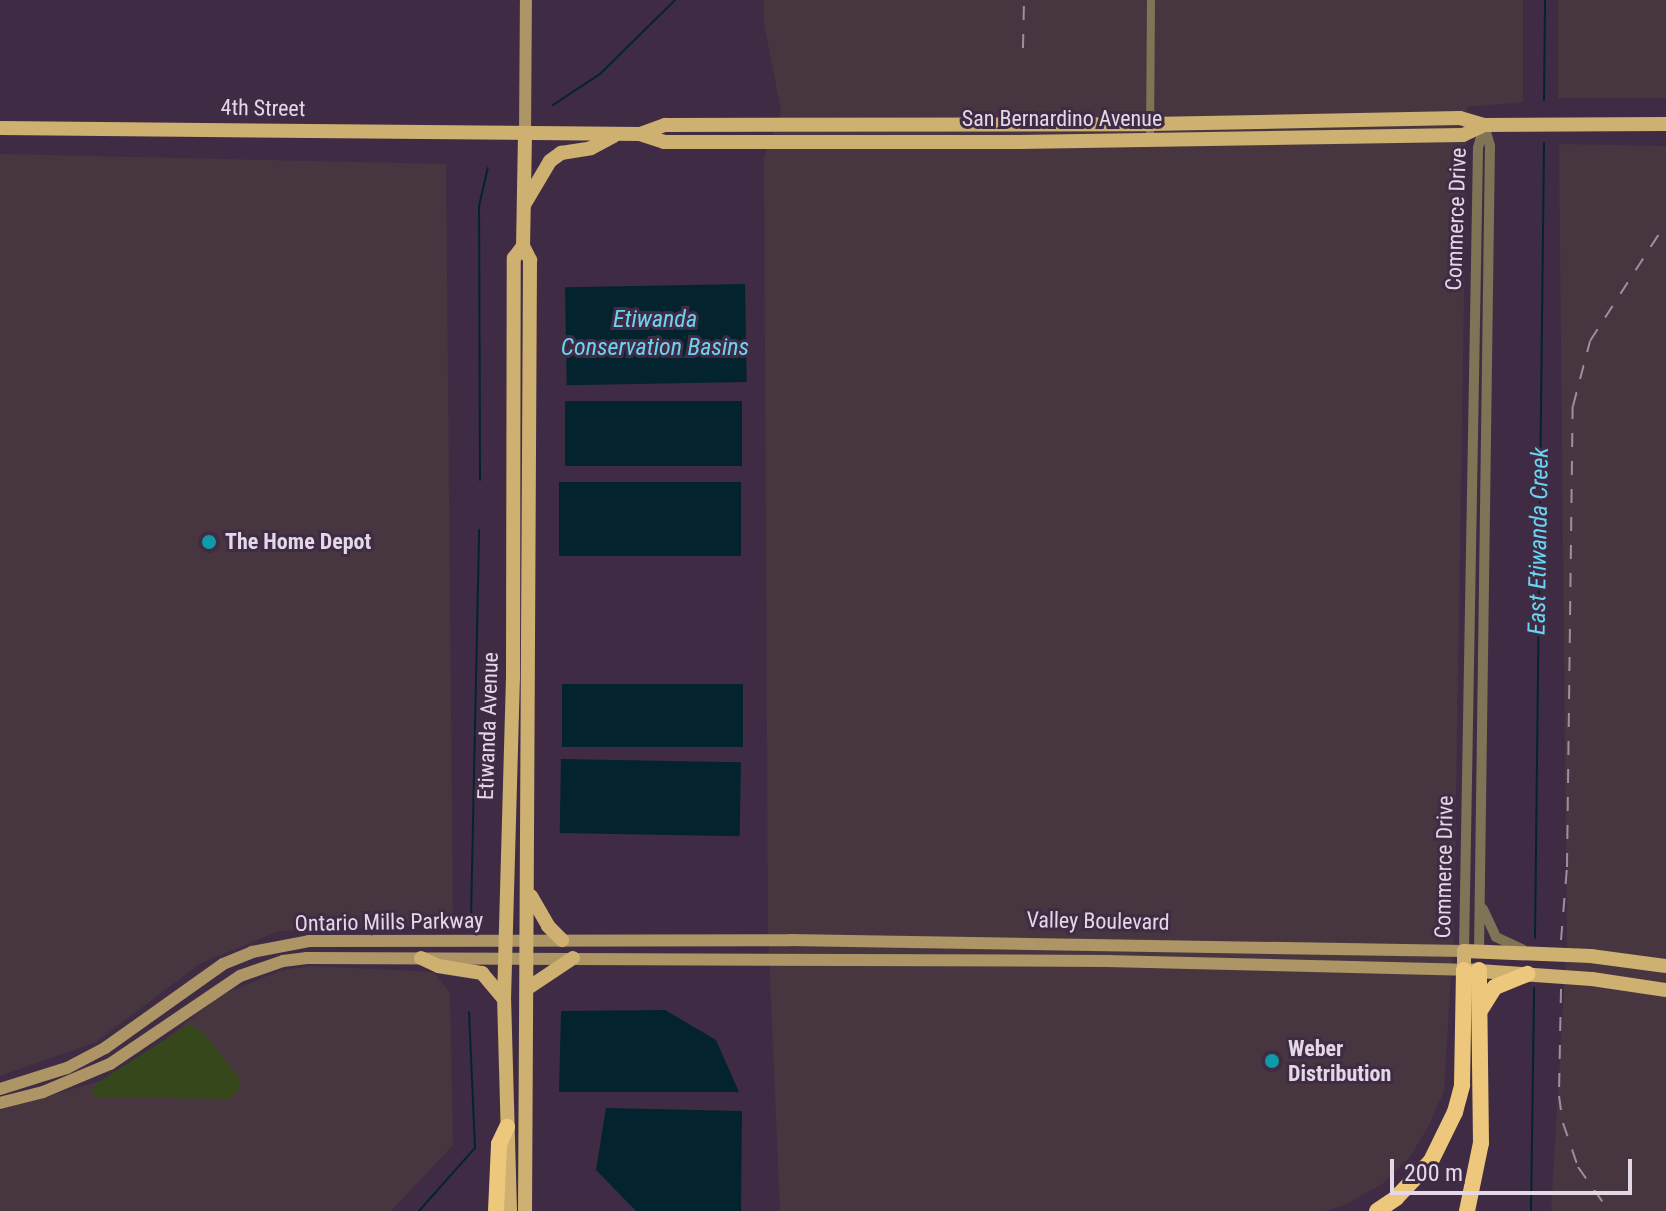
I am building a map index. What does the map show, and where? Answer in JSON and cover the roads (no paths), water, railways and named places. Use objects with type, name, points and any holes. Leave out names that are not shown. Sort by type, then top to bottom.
[{"type":"highway","points":[[1467,1211],[1481,1143],[1481,1010],[1472,970]]},
{"type":"highway","points":[[1377,1211],[1396,1198],[1431,1161],[1455,1112],[1462,1085],[1472,970]]},
{"type":"highway","points":[[1481,1010],[1502,977],[1528,974]]},
{"type":"highway","points":[[496,1211],[499,1144],[507,1127]]},
{"type":"main road","name":"Etiwanda Avenue","points":[[525,1211],[529,958],[530,260],[523,246],[526,0]]},
{"type":"main road","name":"San Bernardino Avenue","points":[[640,134],[665,125],[1150,124],[1462,118],[1484,125],[1666,124]]},
{"type":"main road","name":"San Bernardino Avenue","points":[[525,134],[640,134],[664,142],[1150,141],[1463,135],[1484,125]]},
{"type":"main road","name":"4th Street","points":[[0,128],[525,134]]},
{"type":"main road","points":[[524,206],[537,188],[539,175],[561,153],[591,148],[619,134]]},
{"type":"main road","name":"Etiwanda Avenue","points":[[510,1211],[504,999],[507,802],[513,678],[514,258],[523,246]]},
{"type":"main road","points":[[529,892],[548,926],[562,940]]},
{"type":"main road","points":[[329,957],[336,947],[383,946],[393,939]]},
{"type":"main road","name":"Ontario Mills Parkway","points":[[0,1089],[60,1071],[90,1056],[134,1030],[200,979],[252,952],[309,941],[529,941]]},
{"type":"main road","name":"Valley Boulevard","points":[[529,941],[1107,943],[1472,951],[1502,947],[1666,966]]},
{"type":"main road","name":"Commerce Drive","points":[[1472,951],[1472,970]]},
{"type":"main road","name":"Ontario Mills Parkway","points":[[0,1103],[65,1084],[110,1064],[240,976],[283,961],[329,957],[529,958]]},
{"type":"main road","points":[[421,958],[438,966],[482,973],[504,999]]},
{"type":"main road","name":"Valley Boulevard","points":[[529,958],[1107,961],[1472,970],[1502,977]]},
{"type":"main road","points":[[528,988],[573,958]]},
{"type":"main road","points":[[1528,974],[1592,979],[1666,990]]},
{"type":"street","points":[[1150,141],[1151,0]]},
{"type":"street","name":"Commerce Drive","points":[[1472,951],[1470,650],[1478,148],[1484,125]]},
{"type":"street","name":"Commerce Drive","points":[[1472,951],[1481,903],[1484,731],[1490,146],[1484,125]]},
{"type":"street","points":[[1470,650],[1477,658],[1476,711],[1484,731]]},
{"type":"street","points":[[1481,903],[1490,929],[1502,947]]},
{"type":"water","name":"Etiwanda Conservation Basins","points":[[745,284],[747,382],[567,385],[565,287]]},
{"type":"water","name":"Etiwanda Conservation Basins","points":[[565,401],[742,401],[742,466],[565,466]]},
{"type":"water","points":[[559,482],[741,482],[741,556],[559,556]]},
{"type":"water","points":[[562,684],[743,684],[743,747],[562,747]]},
{"type":"water","points":[[561,759],[741,762],[740,836],[560,833]]},
{"type":"water","points":[[665,1010],[716,1040],[739,1092],[559,1092],[561,1011]]},
{"type":"water","points":[[606,1108],[742,1111],[741,1211],[636,1211],[596,1170]]},
{"type":"waterway","points":[[553,105],[600,74],[675,0]]},
{"type":"waterway","name":"East Etiwanda Creek","points":[[1544,100],[1545,0]]},
{"type":"waterway","name":"East Etiwanda Creek","points":[[1535,938],[1544,143]]},
{"type":"waterway","points":[[480,480],[479,206],[488,168]]},
{"type":"waterway","points":[[471,918],[479,530]]},
{"type":"waterway","name":"East Etiwanda Creek","points":[[1531,1211],[1534,988]]},
{"type":"waterway","points":[[419,1211],[475,1148],[469,1012]]},
{"type":"railway","points":[[1023,48],[1024,0]]},
{"type":"railway","points":[[1561,940],[1567,867],[1573,406],[1590,341],[1666,223]]},
{"type":"railway","points":[[1561,989],[1559,1096],[1563,1123],[1578,1167],[1609,1211]]},
{"type":"place","name":"The Home Depot","points":[[209,542]]},
{"type":"place","name":"Weber Distribution","points":[[1272,1061]]}]
